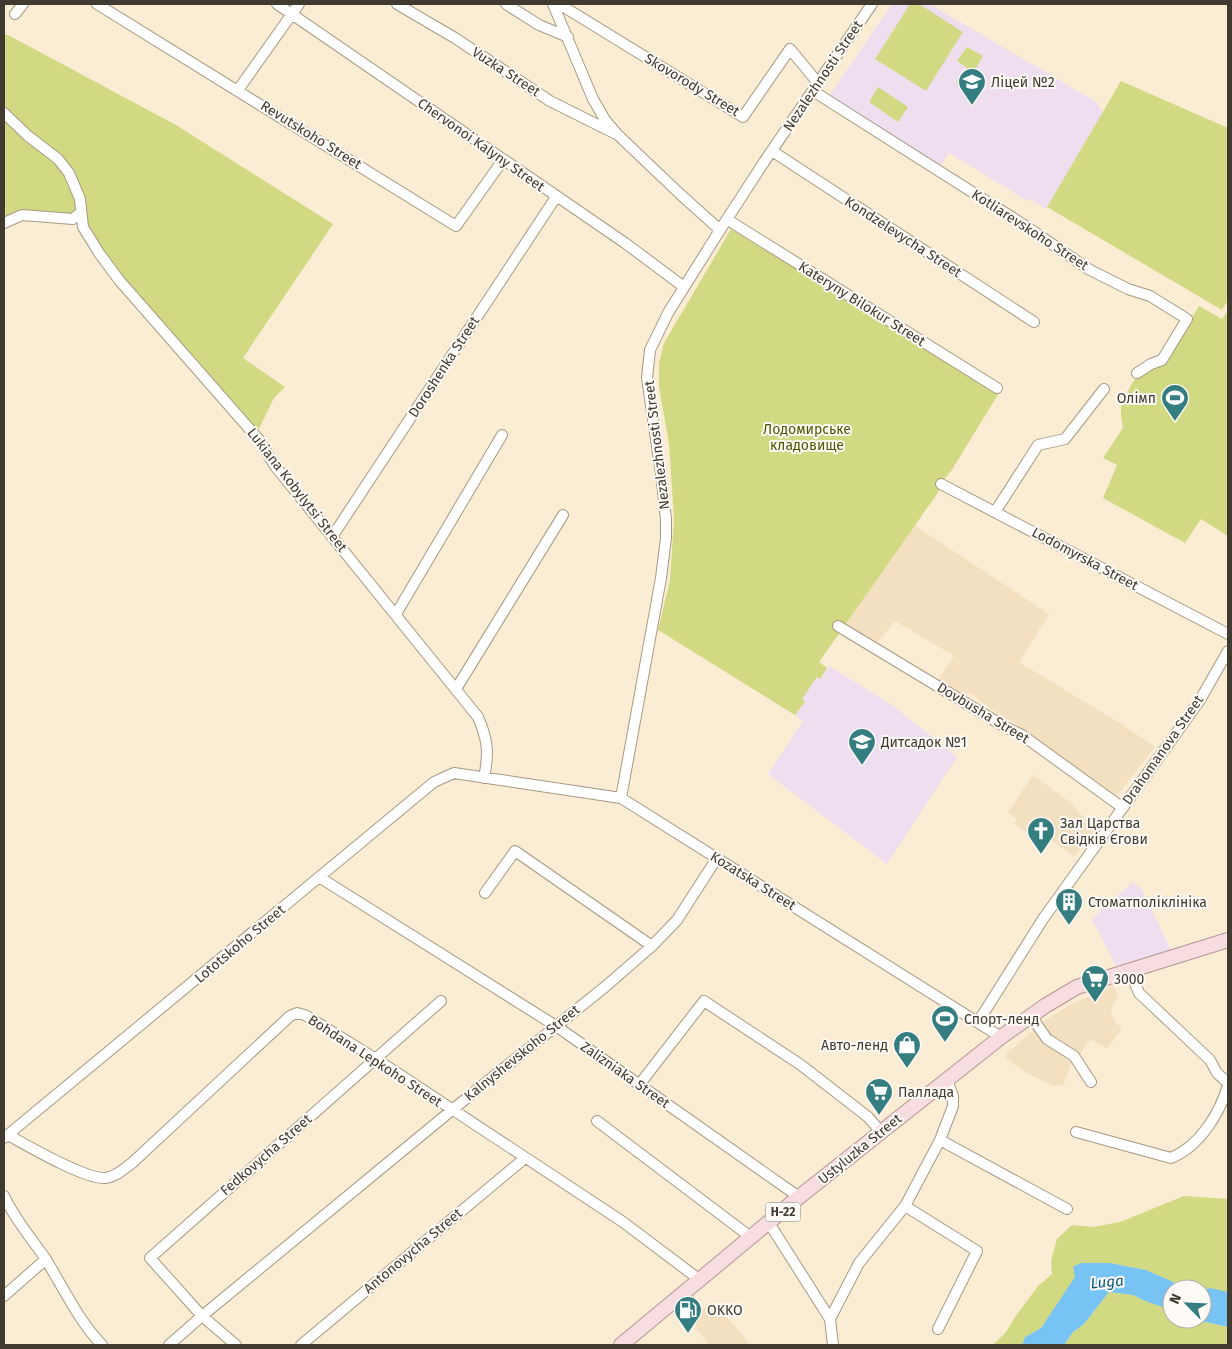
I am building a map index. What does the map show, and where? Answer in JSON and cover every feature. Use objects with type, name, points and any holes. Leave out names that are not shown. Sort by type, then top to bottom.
[{"type":"main road","name":"Ustyluzka Street","points":[[621,1345],[881,1132],[1001,1037],[1031,1016],[1077,987],[1228,940]]},
{"type":"street","points":[[15,14],[23,4]]},
{"type":"street","name":"Revutskoho Street","points":[[97,4],[456,226],[503,160]]},
{"type":"street","name":"Chervonoi Kalyny Street","points":[[277,4],[625,244],[684,287]]},
{"type":"street","points":[[238,90],[299,4]]},
{"type":"street","name":"Vuzka Street","points":[[397,4],[455,38],[550,101],[618,134]]},
{"type":"street","points":[[506,4],[539,25],[568,37]]},
{"type":"street","points":[[554,4],[593,99],[605,120],[680,194],[720,230]]},
{"type":"street","name":"Skovorody Street","points":[[559,4],[743,117],[790,48],[816,87]]},
{"type":"street","name":"Nezalezhnosti Street","points":[[621,798],[661,578],[666,538],[661,474],[648,378],[650,350],[668,313],[720,230],[872,4]]},
{"type":"street","name":"Kotliarevskoho Street","points":[[816,87],[1090,270],[1128,289],[1150,296],[1187,319],[1162,360],[1151,364],[1137,373]]},
{"type":"street","name":"Lukiana Kobylytsi Street","points":[[4,113],[28,136],[58,159],[69,173],[80,199],[83,227],[99,253],[260,441],[275,466],[478,717],[486,733],[488,747],[484,778]]},
{"type":"street","name":"Kondzelevycha Street","points":[[772,151],[1034,322]]},
{"type":"street","name":"Doroshenka Street","points":[[332,537],[556,197]]},
{"type":"street","points":[[4,223],[22,216],[73,219],[81,212]]},
{"type":"street","name":"Kateryny Bilokur Street","points":[[728,220],[998,388]]},
{"type":"street","points":[[995,512],[1038,446],[1065,439],[1104,389]]},
{"type":"street","points":[[396,614],[502,435]]},
{"type":"street","name":"Lodomyrska Street","points":[[941,484],[1228,634]]},
{"type":"street","points":[[456,689],[563,515]]},
{"type":"street","name":"Dovbusha Street","points":[[838,626],[1007,728],[1022,735],[1123,808]]},
{"type":"street","name":"Drahomanova Street","points":[[978,1022],[1043,919],[1200,700],[1228,650]]},
{"type":"street","name":"Lototskoho Street","points":[[6,1136],[434,782],[454,773],[484,778]]},
{"type":"street","name":"Kozatska Street","points":[[484,778],[621,798],[1001,1037]]},
{"type":"street","points":[[485,893],[515,851],[652,946]]},
{"type":"street","name":"Kalnyshevskoho Street","points":[[170,1345],[202,1316],[652,946],[677,920],[716,858]]},
{"type":"street","name":"Zalizniaka Street","points":[[319,878],[556,1026],[799,1198]]},
{"type":"street","points":[[1076,1132],[1171,1158],[1182,1154],[1200,1136],[1220,1108],[1228,1084],[1210,1060],[1139,993],[1130,971]]},
{"type":"street","name":"Fedkovycha Street","points":[[202,1316],[150,1258],[441,1001]]},
{"type":"street","points":[[639,1085],[704,1001],[801,1065],[868,1117],[881,1132]]},
{"type":"street","name":"Bohdana Lepkoho Street","points":[[6,1136],[82,1172],[103,1178],[116,1175],[132,1163],[290,1016],[297,1013],[305,1015],[376,1059],[623,1222],[700,1280]]},
{"type":"street","points":[[1031,1016],[1047,1038],[1074,1056],[1091,1082]]},
{"type":"street","points":[[830,1319],[859,1263],[905,1206],[940,1140],[953,1106],[953,1096],[947,1080]]},
{"type":"street","points":[[598,1122],[752,1238]]},
{"type":"street","points":[[940,1140],[1067,1209]]},
{"type":"street","name":"Antonovycha Street","points":[[301,1345],[525,1158]]},
{"type":"street","points":[[4,1196],[46,1260],[68,1298],[102,1345]]},
{"type":"street","points":[[905,1206],[977,1251],[938,1329]]},
{"type":"street","points":[[769,1223],[830,1319],[832,1345]]},
{"type":"street","points":[[4,1296],[46,1260]]},
{"type":"street","points":[[202,1316],[236,1345]]},
{"type":"shaded area","name":"Ліцей №2","points":[[892,4],[930,4],[1096,102],[1102,114],[1046,209],[1030,199],[1028,201],[949,153],[940,167],[829,96]]},
{"type":"shaded area","points":[[914,525],[1049,614],[1019,662],[1123,725],[1155,747],[1115,798],[1009,719],[1007,721],[969,692],[966,696],[938,680],[954,656],[895,621],[876,644],[845,625]]},
{"type":"shaded area","name":"Дитсадок №1","points":[[829,666],[892,705],[957,757],[887,864],[768,774],[803,721],[795,715],[805,702],[801,699],[817,676],[821,678]]},
{"type":"shaded area","points":[[1033,775],[1071,803],[1095,830],[1074,857],[1034,827],[1028,834],[1014,824],[1017,819],[1008,812]]},
{"type":"shaded area","points":[[1133,882],[1142,890],[1171,950],[1116,966],[1091,920]]},
{"type":"shaded area","points":[[1112,986],[1119,995],[1113,1004],[1111,1012],[1114,1020],[1122,1029],[1107,1049],[1090,1039],[1080,1055],[1072,1061],[1063,1085],[1054,1086],[1023,1071],[1006,1058],[1007,1053],[1043,1022],[1068,1006]]},
{"type":"shaded area","points":[[711,1302],[728,1318],[750,1345],[706,1345],[708,1344],[690,1320]]},
{"type":"green space","points":[[910,4],[919,4],[963,32],[926,91],[875,59]]},
{"type":"green space","points":[[4,35],[8,35],[176,125],[333,224],[243,358],[285,387],[274,398],[257,433],[106,259],[76,212],[72,217],[4,221]]},
{"type":"green space","points":[[967,47],[983,56],[965,88],[956,83],[967,68],[957,61]]},
{"type":"green space","points":[[1121,81],[1228,128],[1228,300],[1222,310],[1047,207]]},
{"type":"green space","points":[[878,87],[908,107],[898,122],[869,102]]},
{"type":"green space","name":"Лодомирське кладовище","points":[[731,229],[999,393],[945,478],[937,494],[819,662],[827,668],[820,679],[817,677],[802,699],[805,702],[795,715],[658,630],[670,580],[674,519],[669,444],[659,387],[659,363],[664,343]]},
{"type":"green space","name":"Олімп","points":[[1199,306],[1222,319],[1226,313],[1228,314],[1228,536],[1201,519],[1185,543],[1103,498],[1117,465],[1103,458],[1123,428],[1121,407],[1135,379],[1147,370],[1164,363]]},
{"type":"green space","points":[[1184,1196],[1228,1199],[1228,1292],[1212,1289],[1212,1279],[1166,1279],[1146,1270],[1110,1263],[1081,1263],[1076,1277],[1041,1328],[1025,1337],[1022,1345],[993,1345],[1006,1332],[1038,1286],[1052,1274],[1051,1261],[1057,1239],[1072,1225],[1093,1227],[1120,1222]]},
{"type":"green space","points":[[1109,1292],[1133,1295],[1162,1306],[1162,1329],[1212,1329],[1212,1323],[1228,1327],[1228,1345],[1064,1345],[1073,1332],[1084,1324]]},
{"type":"water","name":"Luga","points":[[1081,1263],[1110,1263],[1146,1270],[1166,1279],[1162,1279],[1162,1307],[1133,1295],[1109,1292],[1084,1324],[1073,1332],[1064,1345],[1022,1345],[1025,1337],[1041,1328],[1075,1277],[1073,1267]]},
{"type":"water","points":[[1212,1288],[1228,1292],[1228,1327],[1212,1323]]},
{"type":"place","name":"Ліцей №2","points":[[972,106]]},
{"type":"place","name":"Олімп","points":[[1175,422]]},
{"type":"place","name":"Дитсадок №1","points":[[862,766]]},
{"type":"place","name":"Зал Царства Свідків Єгови","points":[[1041,855]]},
{"type":"place","name":"Стоматполіклініка","points":[[1069,926]]},
{"type":"place","name":"3000","points":[[1095,1003]]},
{"type":"place","name":"Спорт-ленд","points":[[945,1043]]},
{"type":"place","name":"Авто-ленд","points":[[907,1069]]},
{"type":"place","name":"Паллада","points":[[879,1116]]},
{"type":"place","name":"OKKO","points":[[688,1334]]}]
